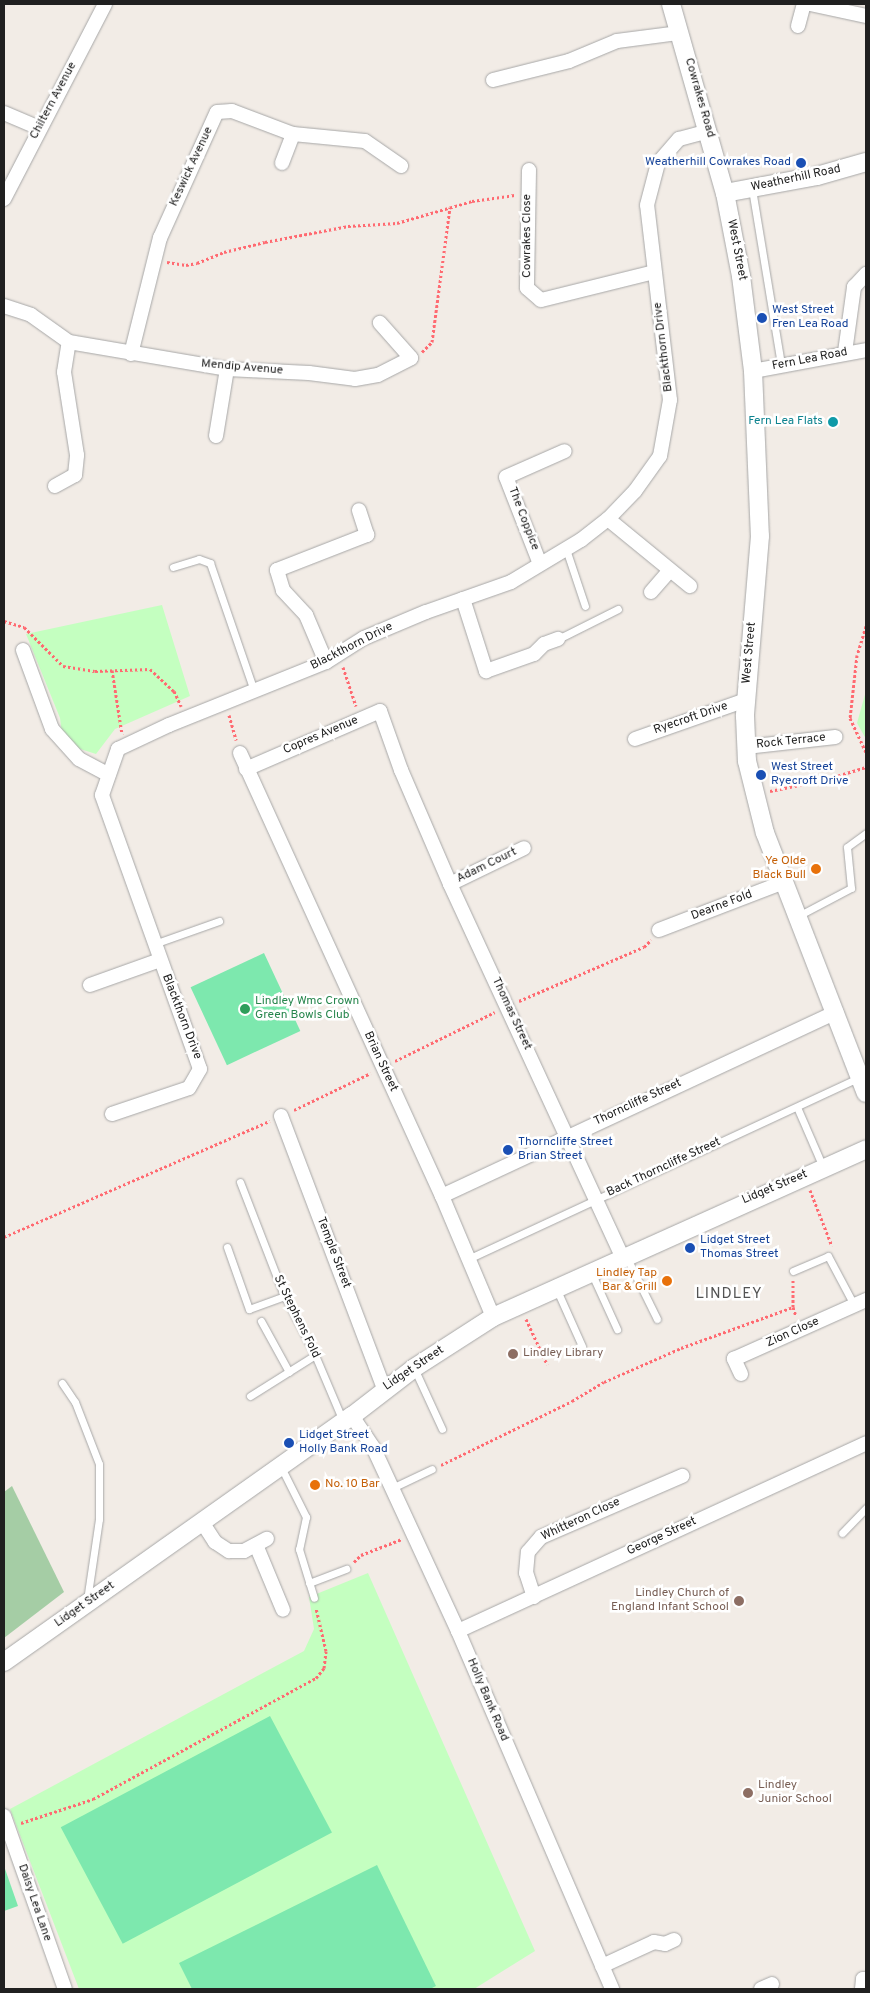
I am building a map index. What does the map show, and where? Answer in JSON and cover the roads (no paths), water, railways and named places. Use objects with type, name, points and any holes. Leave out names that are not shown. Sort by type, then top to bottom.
[{"type":"street","name":"Chiltern Avenue","points":[[4,199],[105,4]]},
{"type":"street","name":"Cowrakes Road","points":[[671,4],[709,131],[725,194]]},
{"type":"street","points":[[798,26],[804,4]]},
{"type":"street","points":[[810,4],[866,16]]},
{"type":"street","points":[[493,80],[569,61],[617,41],[680,33]]},
{"type":"street","name":"Keswick Avenue","points":[[132,354],[152,260],[217,112],[232,111],[293,134],[365,141],[401,166]]},
{"type":"street","points":[[4,113],[40,128]]},
{"type":"street","name":"Blackthorn Drive","points":[[112,1114],[189,1088],[199,1076],[198,1060],[154,944],[102,795],[107,774],[118,749],[187,717],[326,662],[364,638],[511,582],[566,549],[608,519],[635,491],[660,456],[670,400],[647,205],[658,164],[679,139],[709,131]]},
{"type":"street","points":[[282,164],[293,134]]},
{"type":"street","name":"Weatherhill Road","points":[[725,194],[866,162]]},
{"type":"street","name":"Cowrakes Close","points":[[529,170],[527,288],[541,300],[654,272]]},
{"type":"street","name":"West Street","points":[[725,194],[742,276],[753,371],[760,536],[746,700],[746,747],[754,792],[765,833],[863,1077]]},
{"type":"street","points":[[845,352],[854,287],[866,274]]},
{"type":"street","name":"Mendip Avenue","points":[[4,306],[31,315],[69,342],[227,369],[309,372],[355,379],[378,375],[411,358],[380,323]]},
{"type":"street","points":[[55,486],[75,475],[77,455],[64,372],[69,342]]},
{"type":"street","name":"Fern Lea Road","points":[[753,371],[845,352],[866,350]]},
{"type":"street","points":[[216,436],[227,369]]},
{"type":"street","name":"The Coppice","points":[[540,564],[506,476],[565,451]]},
{"type":"street","points":[[326,662],[306,615],[283,590],[277,570],[367,535],[359,510]]},
{"type":"street","points":[[608,519],[690,586]]},
{"type":"street","points":[[651,592],[670,571]]},
{"type":"street","points":[[463,599],[486,671],[534,654],[544,644],[558,639]]},
{"type":"street","points":[[23,650],[52,729],[78,759],[107,774]]},
{"type":"street","name":"Ryecroft Drive","points":[[636,739],[746,700]]},
{"type":"street","name":"Copres Avenue","points":[[246,769],[380,710],[385,726]]},
{"type":"street","name":"Thomas Street","points":[[385,726],[401,770],[450,884],[624,1256]]},
{"type":"street","name":"Rock Terrace","points":[[746,747],[835,737]]},
{"type":"street","name":"Brian Street","points":[[240,753],[442,1196],[493,1317]]},
{"type":"street","name":"Adam Court","points":[[450,884],[524,848]]},
{"type":"street","name":"Dearne Fold","points":[[659,930],[784,882]]},
{"type":"street","points":[[90,985],[160,960]]},
{"type":"street","name":"Thorncliffe Street","points":[[442,1196],[568,1135],[836,1012]]},
{"type":"street","name":"Temple Street","points":[[281,1116],[384,1389]]},
{"type":"street","name":"Lidget Street","points":[[4,1662],[348,1419],[384,1389],[493,1317],[624,1256],[866,1149]]},
{"type":"street","name":"Zion Close","points":[[741,1374],[734,1359],[860,1302]]},
{"type":"street","name":"Holly Bank Road","points":[[348,1419],[373,1447],[392,1488],[458,1632],[612,1989]]},
{"type":"street","name":"George Street","points":[[458,1632],[866,1443]]},
{"type":"street","name":"Whitteron Close","points":[[534,1597],[526,1573],[528,1552],[541,1537],[682,1476]]},
{"type":"street","points":[[202,1522],[215,1542],[229,1551],[244,1551],[262,1542],[283,1610]]},
{"type":"street","name":"Daisy Lea Lane","points":[[6,1822],[65,1989]]},
{"type":"street","points":[[602,1966],[654,1942],[665,1944],[674,1940]]},
{"type":"street","points":[[862,1989],[863,1979],[866,1979]]},
{"type":"lane","points":[[752,188],[781,365]]},
{"type":"lane","points":[[566,549],[585,606]]},
{"type":"lane","points":[[173,567],[199,559],[210,563],[254,691]]},
{"type":"lane","points":[[558,639],[618,609]]},
{"type":"lane","points":[[797,916],[850,888],[847,847],[866,833]]},
{"type":"lane","points":[[154,944],[219,921]]},
{"type":"lane","name":"Back Thorncliffe Street","points":[[468,1259],[863,1077]]},
{"type":"lane","points":[[797,1107],[824,1167]]},
{"type":"lane","name":"St Stephens Fold","points":[[240,1182],[285,1296],[348,1419]]},
{"type":"lane","points":[[227,1247],[249,1309],[285,1296]]},
{"type":"lane","points":[[624,1256],[656,1319]]},
{"type":"lane","points":[[793,1271],[828,1256],[860,1302]]},
{"type":"lane","points":[[591,1272],[617,1329]]},
{"type":"lane","points":[[556,1288],[582,1346]]},
{"type":"lane","points":[[261,1321],[288,1372]]},
{"type":"lane","points":[[250,1396],[315,1355]]},
{"type":"lane","points":[[414,1368],[442,1429]]},
{"type":"lane","points":[[62,1383],[75,1402],[98,1464],[99,1519],[87,1603]]},
{"type":"lane","points":[[281,1466],[306,1517],[299,1549],[314,1598]]},
{"type":"lane","points":[[392,1488],[432,1469]]},
{"type":"lane","points":[[842,1533],[866,1508]]},
{"type":"lane","points":[[310,1584],[346,1569]]},
{"type":"place","name":"Weatherhill Cowrakes Road","points":[[801,163]]},
{"type":"place","name":"West Street Fren Lea Road","points":[[762,318]]},
{"type":"place","name":"Fern Lea Flats","points":[[833,422]]},
{"type":"place","name":"West Street Ryecroft Drive","points":[[761,775]]},
{"type":"place","name":"Ye Olde Black Bull","points":[[816,869]]},
{"type":"place","name":"Lindley Wmc Crown Green Bowls Club","points":[[245,1009]]},
{"type":"place","name":"Thorncliffe Street Brian Street","points":[[508,1150]]},
{"type":"place","name":"Lidget Street Thomas Street","points":[[690,1248]]},
{"type":"place","name":"Lindley Tap Bar & Grill","points":[[667,1281]]},
{"type":"place","name":"Lindley Library","points":[[513,1354]]},
{"type":"place","name":"Lidget Street Holly Bank Road","points":[[289,1443]]},
{"type":"place","name":"No. 10 Bar","points":[[315,1485]]},
{"type":"place","name":"Lindley Church of England Infant School","points":[[739,1601]]},
{"type":"place","name":"Lindley Junior School","points":[[748,1793]]},
{"type":"district","name":"LINDLEY","points":[[729,1295]]}]
